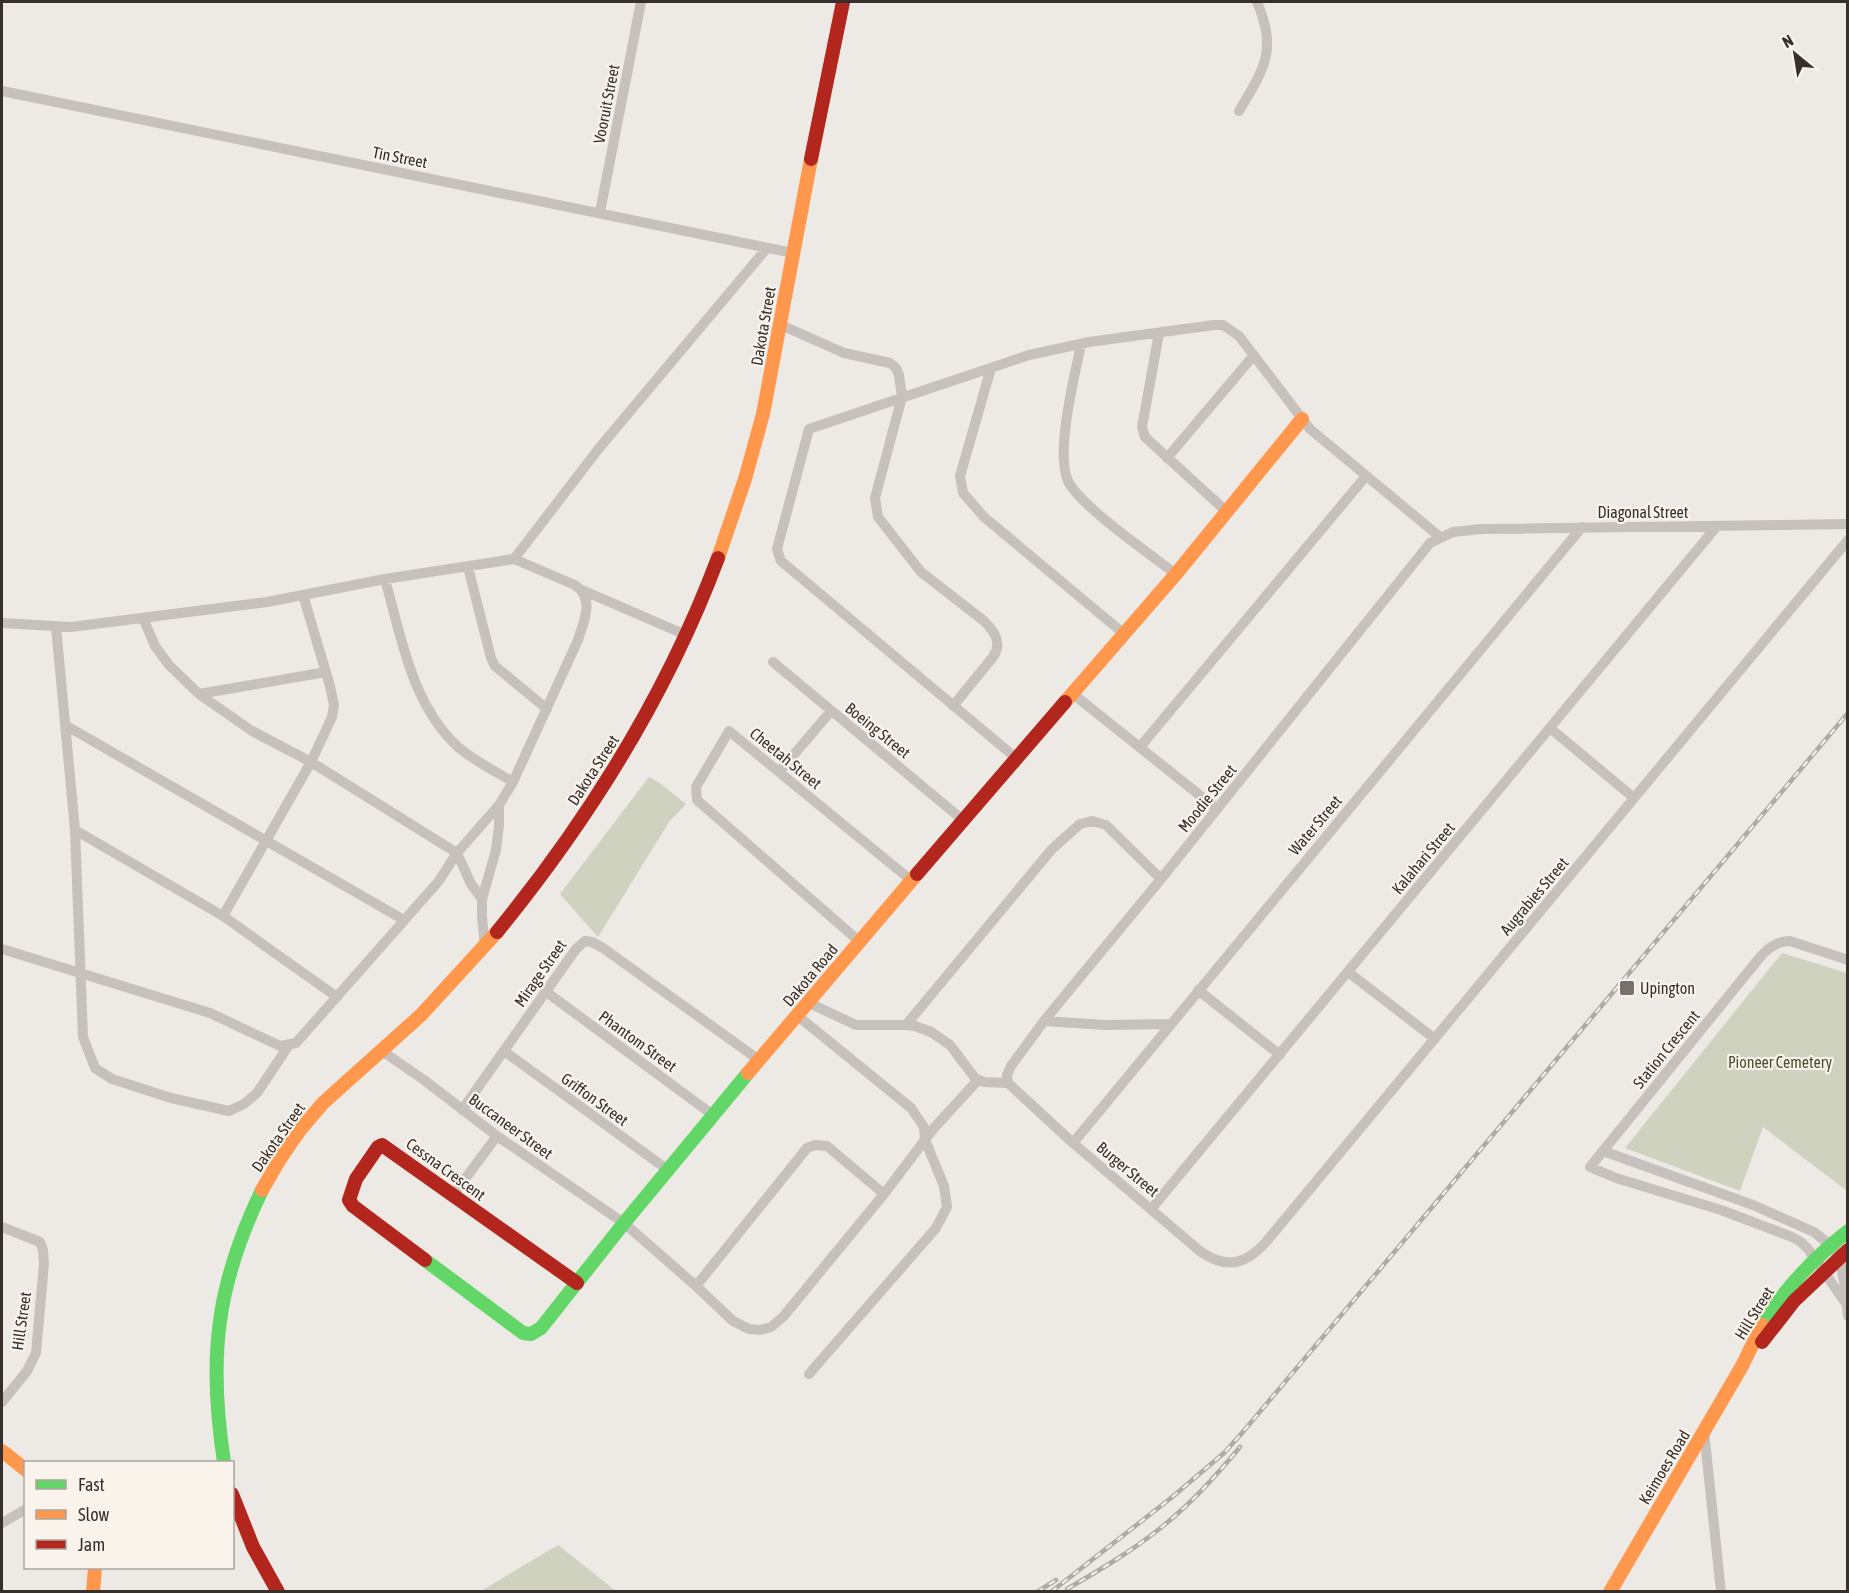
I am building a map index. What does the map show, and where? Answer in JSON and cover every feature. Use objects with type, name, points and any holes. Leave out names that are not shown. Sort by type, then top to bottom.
[{"type":"street","name":"Vooruit Street","points":[[600,212],[641,2]]},
{"type":"street","name":"Dakota Street","points":[[224,1461],[215,1388],[218,1333],[230,1273],[250,1211],[308,1120],[332,1094],[382,1051],[457,978],[535,883],[608,780],[656,700],[686,635],[722,549],[742,490],[763,413],[843,2]]},
{"type":"street","points":[[1239,111],[1263,70],[1268,48],[1265,22],[1257,2]]},
{"type":"street","name":"Tin Street","points":[[2,91],[793,253]]},
{"type":"street","points":[[514,559],[600,447],[767,248]]},
{"type":"street","points":[[781,325],[844,353],[890,363],[896,368],[902,397],[875,498],[878,517],[921,572],[984,621],[997,640],[998,650],[953,706]]},
{"type":"street","points":[[1016,758],[786,566],[778,556],[777,549],[809,429],[1029,355],[1081,344],[1214,325],[1223,326],[1239,336],[1316,434],[1440,537]]},
{"type":"street","points":[[1159,333],[1142,427],[1145,437],[1227,512]]},
{"type":"street","points":[[1081,344],[1068,408],[1065,450],[1068,479],[1076,492],[1093,508],[1176,574]]},
{"type":"street","points":[[1167,458],[1254,355]]},
{"type":"street","points":[[991,368],[960,476],[960,487],[963,493],[984,517],[1124,633]]},
{"type":"street","name":"Dakota Road","points":[[523,1333],[531,1334],[541,1328],[624,1223],[759,1060],[1176,574],[1302,419]]},
{"type":"street","points":[[1140,747],[1366,476]]},
{"type":"street","name":"Diagonal Street","points":[[1440,537],[1461,531],[1482,529],[1848,524]]},
{"type":"street","name":"Kalahari Street","points":[[1152,1208],[1717,526]]},
{"type":"street","name":"Water Street","points":[[1073,1143],[1582,527]]},
{"type":"street","name":"Moodie Street","points":[[1008,1083],[1007,1075],[1011,1066],[1044,1021],[1161,879],[1416,559],[1430,543],[1440,537]]},
{"type":"street","name":"Augrabies Street","points":[[1237,1262],[1253,1255],[1266,1242],[1848,540]]},
{"type":"street","points":[[2,623],[56,627],[143,618],[267,602],[385,579],[514,559],[686,635]]},
{"type":"street","points":[[468,567],[495,666],[547,709]]},
{"type":"street","points":[[385,579],[417,687],[428,708],[458,747],[513,782]]},
{"type":"street","points":[[2,949],[210,1013],[280,1046],[296,1043],[438,882],[457,853],[499,805],[513,782],[547,709],[585,619],[587,604],[582,590]]},
{"type":"street","points":[[223,916],[311,762],[334,711],[326,672],[303,595]]},
{"type":"street","points":[[143,618],[162,656],[199,694],[252,730],[311,762],[457,853],[471,884],[482,899]]},
{"type":"street","points":[[56,627],[75,830],[79,972],[84,1036],[95,1068],[112,1079],[171,1098],[229,1111],[244,1104],[257,1093],[289,1045]]},
{"type":"street","name":"Boeing Street","points":[[773,662],[964,821]]},
{"type":"street","points":[[199,694],[326,672]]},
{"type":"street","points":[[1073,694],[1217,809]]},
{"type":"street","points":[[779,772],[831,711]]},
{"type":"street","points":[[65,725],[404,920]]},
{"type":"street","points":[[1550,728],[1635,798]]},
{"type":"street","name":"Cheetah Street","points":[[860,942],[697,800],[696,787],[729,731],[912,881]]},
{"type":"street","points":[[485,946],[482,899],[496,850],[499,805]]},
{"type":"street","points":[[906,1025],[1052,849],[1077,826],[1092,821],[1106,825],[1161,879]]},
{"type":"street","points":[[75,830],[223,916],[337,997]]},
{"type":"street","name":"Mirage Street","points":[[462,1110],[545,991],[580,944],[585,941],[603,948],[759,1060]]},
{"type":"street","name":"Station Crescent","points":[[1847,1310],[1815,1258],[1801,1242],[1721,1210],[1616,1178],[1590,1167],[1761,956],[1770,948],[1782,941],[1790,941],[1848,960]]},
{"type":"street","points":[[1348,972],[1435,1039]]},
{"type":"street","points":[[1198,990],[1280,1054]]},
{"type":"street","name":"Phantom Street","points":[[545,991],[714,1116]]},
{"type":"street","points":[[809,1003],[856,1025],[906,1025],[931,1032],[950,1046],[978,1080],[1008,1083]]},
{"type":"street","points":[[798,1016],[911,1108],[924,1127],[925,1140],[944,1186],[947,1207],[942,1220],[903,1269],[809,1374]]},
{"type":"street","points":[[1044,1021],[1105,1025],[1170,1024]]},
{"type":"street","name":"Buccaneer Street","points":[[382,1051],[497,1136],[624,1223],[733,1321],[748,1329],[760,1330],[771,1327],[783,1317],[884,1194],[925,1140],[978,1080]]},
{"type":"street","name":"Griffon Street","points":[[504,1051],[668,1170]]},
{"type":"street","name":"Burger Street","points":[[1008,1083],[1073,1143],[1206,1254],[1222,1261],[1237,1262]]},
{"type":"street","points":[[453,1195],[497,1136]]},
{"type":"street","name":"Cessna Crescent","points":[[523,1333],[353,1206],[349,1200],[349,1193],[378,1147],[382,1145],[577,1283]]},
{"type":"street","points":[[696,1286],[807,1148],[815,1145],[826,1146],[884,1194]]},
{"type":"street","points":[[1603,1151],[1753,1205],[1814,1232],[1843,1254],[1847,1310]]},
{"type":"street","name":"Hill Street","points":[[2,1227],[34,1239],[42,1245],[44,1263],[36,1353],[27,1371],[2,1402]]},
{"type":"street","name":"Hill Street","points":[[1746,1359],[1754,1339],[1773,1309],[1815,1258],[1848,1231]]},
{"type":"street","name":"Hill Street","points":[[1746,1359],[1794,1301],[1843,1254]]},
{"type":"street","name":"Keimoes Road","points":[[1610,1592],[1746,1359]]},
{"type":"street","points":[[1704,1431],[1721,1592]]},
{"type":"street","points":[[2,1451],[24,1468]]},
{"type":"street","points":[[234,1499],[253,1547],[278,1592]]},
{"type":"street","points":[[2,1523],[24,1510]]},
{"type":"street","points":[[93,1592],[95,1569]]},
{"type":"green space","points":[[649,777],[686,804],[669,822],[598,937],[560,894]]},
{"type":"green space","name":"Pioneer Cemetery","points":[[1782,953],[1847,973],[1847,1191],[1763,1127],[1740,1191],[1625,1148]]},
{"type":"green space","points":[[558,1545],[616,1591],[481,1591]]},
{"type":"railway","points":[[1051,1592],[1171,1498],[1224,1453],[1848,713]]},
{"type":"railway","points":[[1067,1589],[1124,1554],[1164,1525],[1202,1490],[1240,1447]]},
{"type":"railway","points":[[1037,1592],[1056,1580]]},
{"type":"traffic: fast","points":[[425,1260],[523,1333],[531,1334],[541,1328],[748,1073]]},
{"type":"traffic: fast","points":[[224,1461],[217,1389],[220,1323],[234,1258],[262,1190]]},
{"type":"traffic: fast","points":[[1762,1325],[1780,1298],[1801,1274],[1848,1231]]},
{"type":"traffic: slow","points":[[718,558],[745,479],[763,414],[811,159]]},
{"type":"traffic: slow","points":[[1065,702],[1176,574],[1302,419]]},
{"type":"traffic: slow","points":[[748,1073],[917,874]]},
{"type":"traffic: slow","points":[[262,1190],[300,1130],[323,1103],[421,1015],[497,932]]},
{"type":"traffic: slow","points":[[1610,1592],[1742,1366],[1762,1325]]},
{"type":"traffic: slow","points":[[2,1451],[24,1468]]},
{"type":"traffic: slow","points":[[93,1592],[95,1569]]},
{"type":"traffic: jam","points":[[811,159],[843,2]]},
{"type":"traffic: jam","points":[[497,932],[564,845],[623,753],[675,658],[718,558]]},
{"type":"traffic: jam","points":[[917,874],[1065,702]]},
{"type":"traffic: jam","points":[[425,1260],[353,1206],[349,1200],[356,1179],[378,1147],[382,1145],[577,1283]]},
{"type":"traffic: jam","points":[[1762,1342],[1794,1301],[1848,1250]]},
{"type":"traffic: jam","points":[[234,1499],[253,1547],[278,1592]]},
{"type":"place","name":"Upington","points":[[1627,988]]}]
